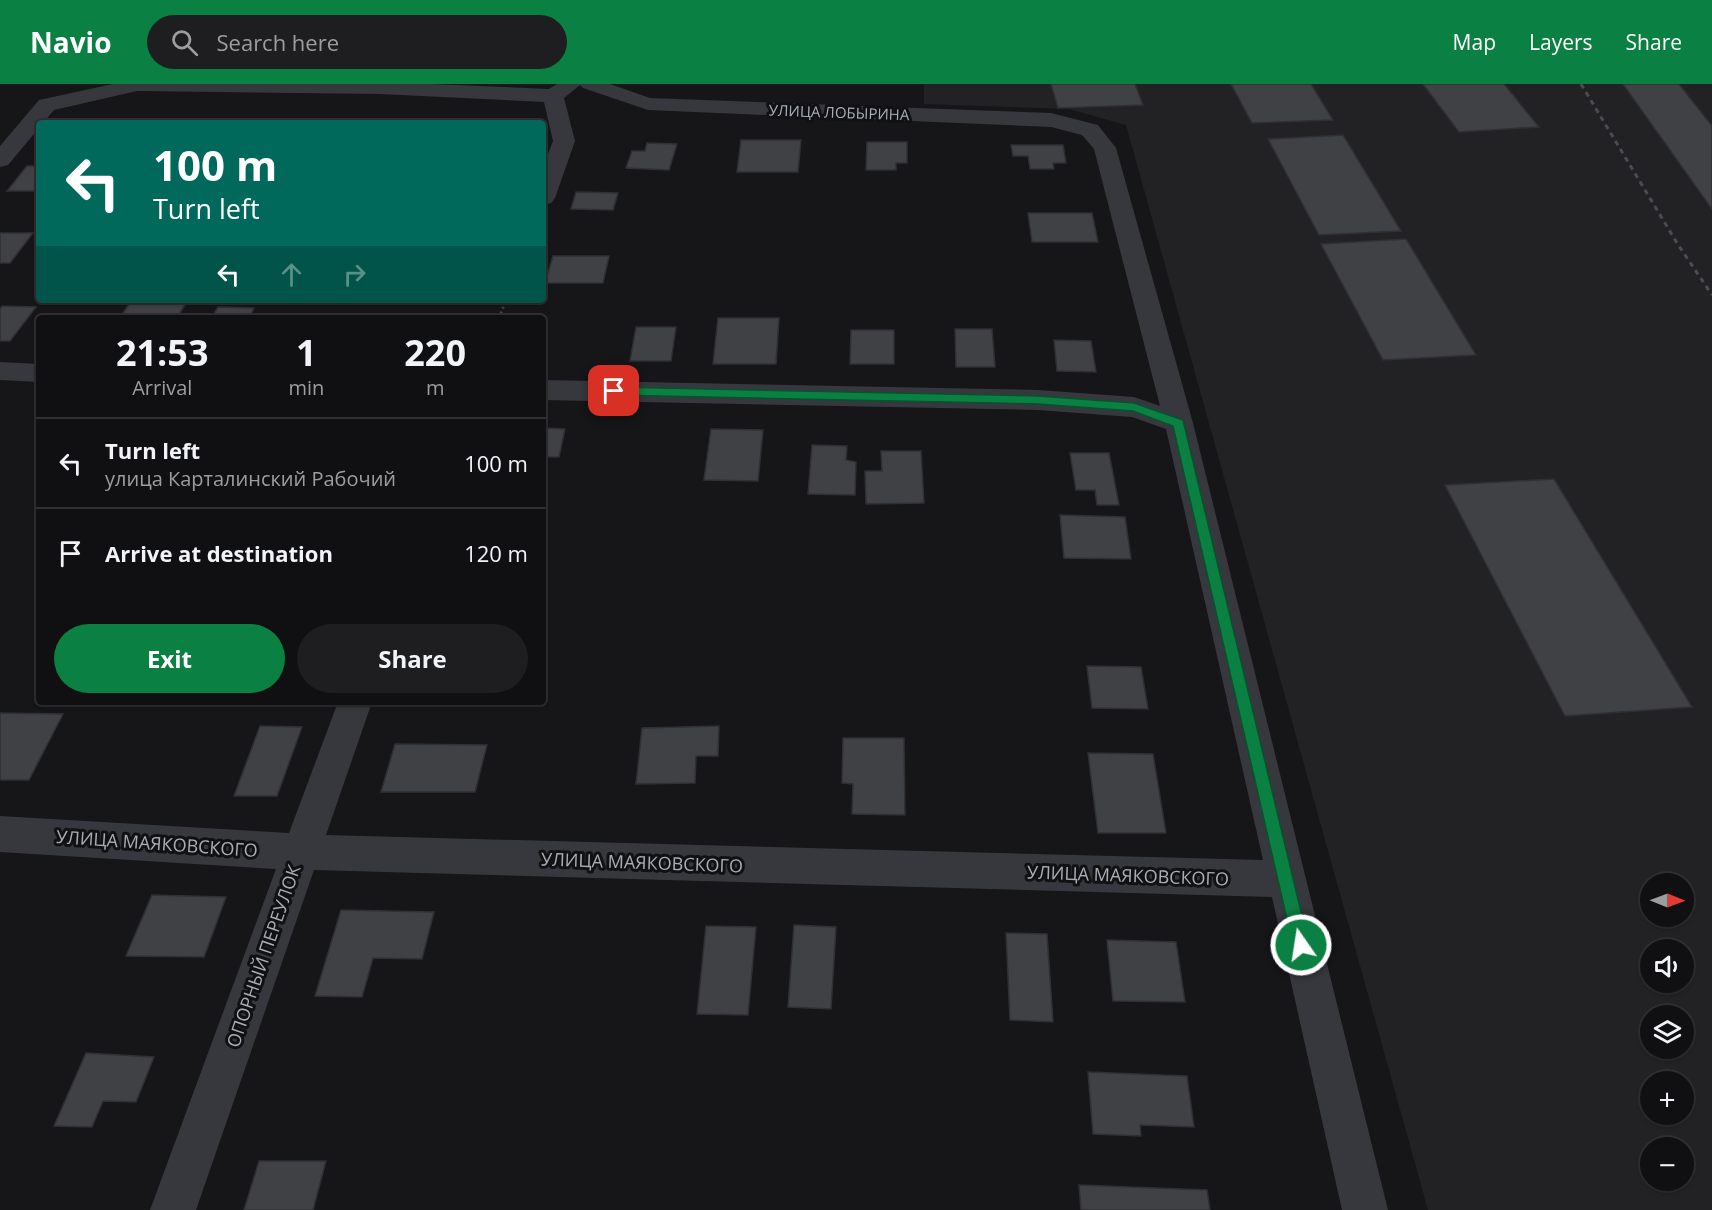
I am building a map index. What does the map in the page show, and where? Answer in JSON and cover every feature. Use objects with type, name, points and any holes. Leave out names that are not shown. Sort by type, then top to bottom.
[{"type":"street","name":"УЛИЦА ЛОБЫРИНА","points":[[590,84],[648,104],[1051,120],[1090,130],[1105,148],[1179,423]]},
{"type":"street","points":[[0,160],[47,105],[137,85],[562,90],[564,141],[546,190]]},
{"type":"street","points":[[0,371],[36,373]]},
{"type":"street","points":[[546,390],[1038,400],[1134,407],[1179,423],[1365,1210]]},
{"type":"street","name":"ОПОРНЫЙ ПЕРЕУЛОК","points":[[173,1210],[354,705]]},
{"type":"street","name":"УЛИЦА МАЯКОВСКОГО","points":[[0,834],[300,852],[1285,879]]},
{"type":"shaded area","points":[[924,84],[1712,84],[1712,1210],[1428,1210],[1126,125],[1069,109],[924,104]]},
{"type":"building","points":[[1051,84],[1135,84],[1143,105],[1058,108]]},
{"type":"building","points":[[1231,84],[1311,84],[1333,120],[1252,123]]},
{"type":"building","points":[[1423,84],[1504,84],[1539,127],[1459,132]]},
{"type":"building","points":[[1623,84],[1679,84],[1712,126],[1712,209]]},
{"type":"building","points":[[1343,135],[1401,231],[1319,235],[1268,139]]},
{"type":"building","points":[[741,140],[801,140],[798,172],[737,172]]},
{"type":"building","points":[[867,142],[907,142],[907,163],[896,163],[896,170],[866,170]]},
{"type":"building","points":[[647,143],[677,144],[669,170],[626,168],[632,151],[645,151]]},
{"type":"building","points":[[1011,145],[1063,145],[1066,163],[1053,163],[1054,169],[1030,169],[1028,156],[1013,156]]},
{"type":"building","points":[[27,166],[36,166],[36,191],[7,191]]},
{"type":"building","points":[[576,192],[618,193],[613,210],[571,209]]},
{"type":"building","points":[[1028,213],[1092,213],[1098,242],[1032,242]]},
{"type":"building","points":[[0,233],[33,233],[10,263],[0,263]]},
{"type":"building","points":[[1406,239],[1476,355],[1383,360],[1321,244]]},
{"type":"building","points":[[553,256],[609,256],[603,283],[546,283]]},
{"type":"building","points":[[130,303],[186,303],[179,315],[122,315]]},
{"type":"building","points":[[2,306],[36,307],[10,341],[0,341],[0,309]]},
{"type":"building","points":[[218,307],[254,308],[250,315],[214,315]]},
{"type":"building","points":[[718,318],[779,318],[776,364],[713,364]]},
{"type":"building","points":[[636,327],[676,327],[671,361],[630,361]]},
{"type":"building","points":[[955,329],[992,329],[995,367],[956,367]]},
{"type":"building","points":[[851,330],[894,330],[894,364],[850,364]]},
{"type":"building","points":[[1054,340],[1091,341],[1096,372],[1057,371]]},
{"type":"building","points":[[546,428],[565,429],[559,457],[546,457]]},
{"type":"building","points":[[711,429],[763,430],[758,481],[704,480]]},
{"type":"building","points":[[812,445],[847,446],[846,460],[856,462],[855,495],[808,494]]},
{"type":"building","points":[[881,451],[921,451],[924,503],[866,504],[865,471],[882,471]]},
{"type":"building","points":[[1070,453],[1109,453],[1119,505],[1097,505],[1095,490],[1076,490]]},
{"type":"building","points":[[1554,479],[1692,707],[1565,716],[1445,485]]},
{"type":"building","points":[[1060,515],[1125,517],[1131,559],[1064,558]]},
{"type":"building","points":[[1087,666],[1141,667],[1148,709],[1092,708]]},
{"type":"building","points":[[0,713],[63,714],[29,780],[0,780]]},
{"type":"building","points":[[260,726],[302,727],[277,796],[234,796]]},
{"type":"building","points":[[719,726],[718,756],[696,756],[695,783],[636,784],[642,728]]},
{"type":"building","points":[[843,738],[904,738],[905,815],[852,814],[853,784],[842,783]]},
{"type":"building","points":[[395,744],[487,745],[475,792],[381,792]]},
{"type":"building","points":[[1088,753],[1153,754],[1166,833],[1098,833]]},
{"type":"building","points":[[152,895],[226,897],[204,957],[126,956]]},
{"type":"building","points":[[341,910],[434,912],[422,959],[373,958],[362,997],[315,996]]},
{"type":"building","points":[[794,925],[836,927],[831,1009],[788,1007]]},
{"type":"building","points":[[706,926],[756,927],[748,1015],[697,1014]]},
{"type":"building","points":[[1006,933],[1047,934],[1053,1022],[1010,1020]]},
{"type":"building","points":[[1107,940],[1176,942],[1185,1002],[1113,1001]]},
{"type":"building","points":[[86,1053],[154,1057],[136,1102],[103,1101],[92,1127],[54,1126]]},
{"type":"building","points":[[1088,1072],[1187,1076],[1194,1127],[1140,1125],[1141,1136],[1093,1134]]},
{"type":"building","points":[[259,1161],[326,1161],[313,1210],[244,1210]]},
{"type":"building","points":[[1079,1185],[1207,1190],[1210,1210],[1081,1210]]},
{"type":"railway","points":[[1581,84],[1677,243],[1712,295]]},
{"type":"route","points":[[614,391],[1038,400],[1134,407],[1179,423],[1301,945]]}]
